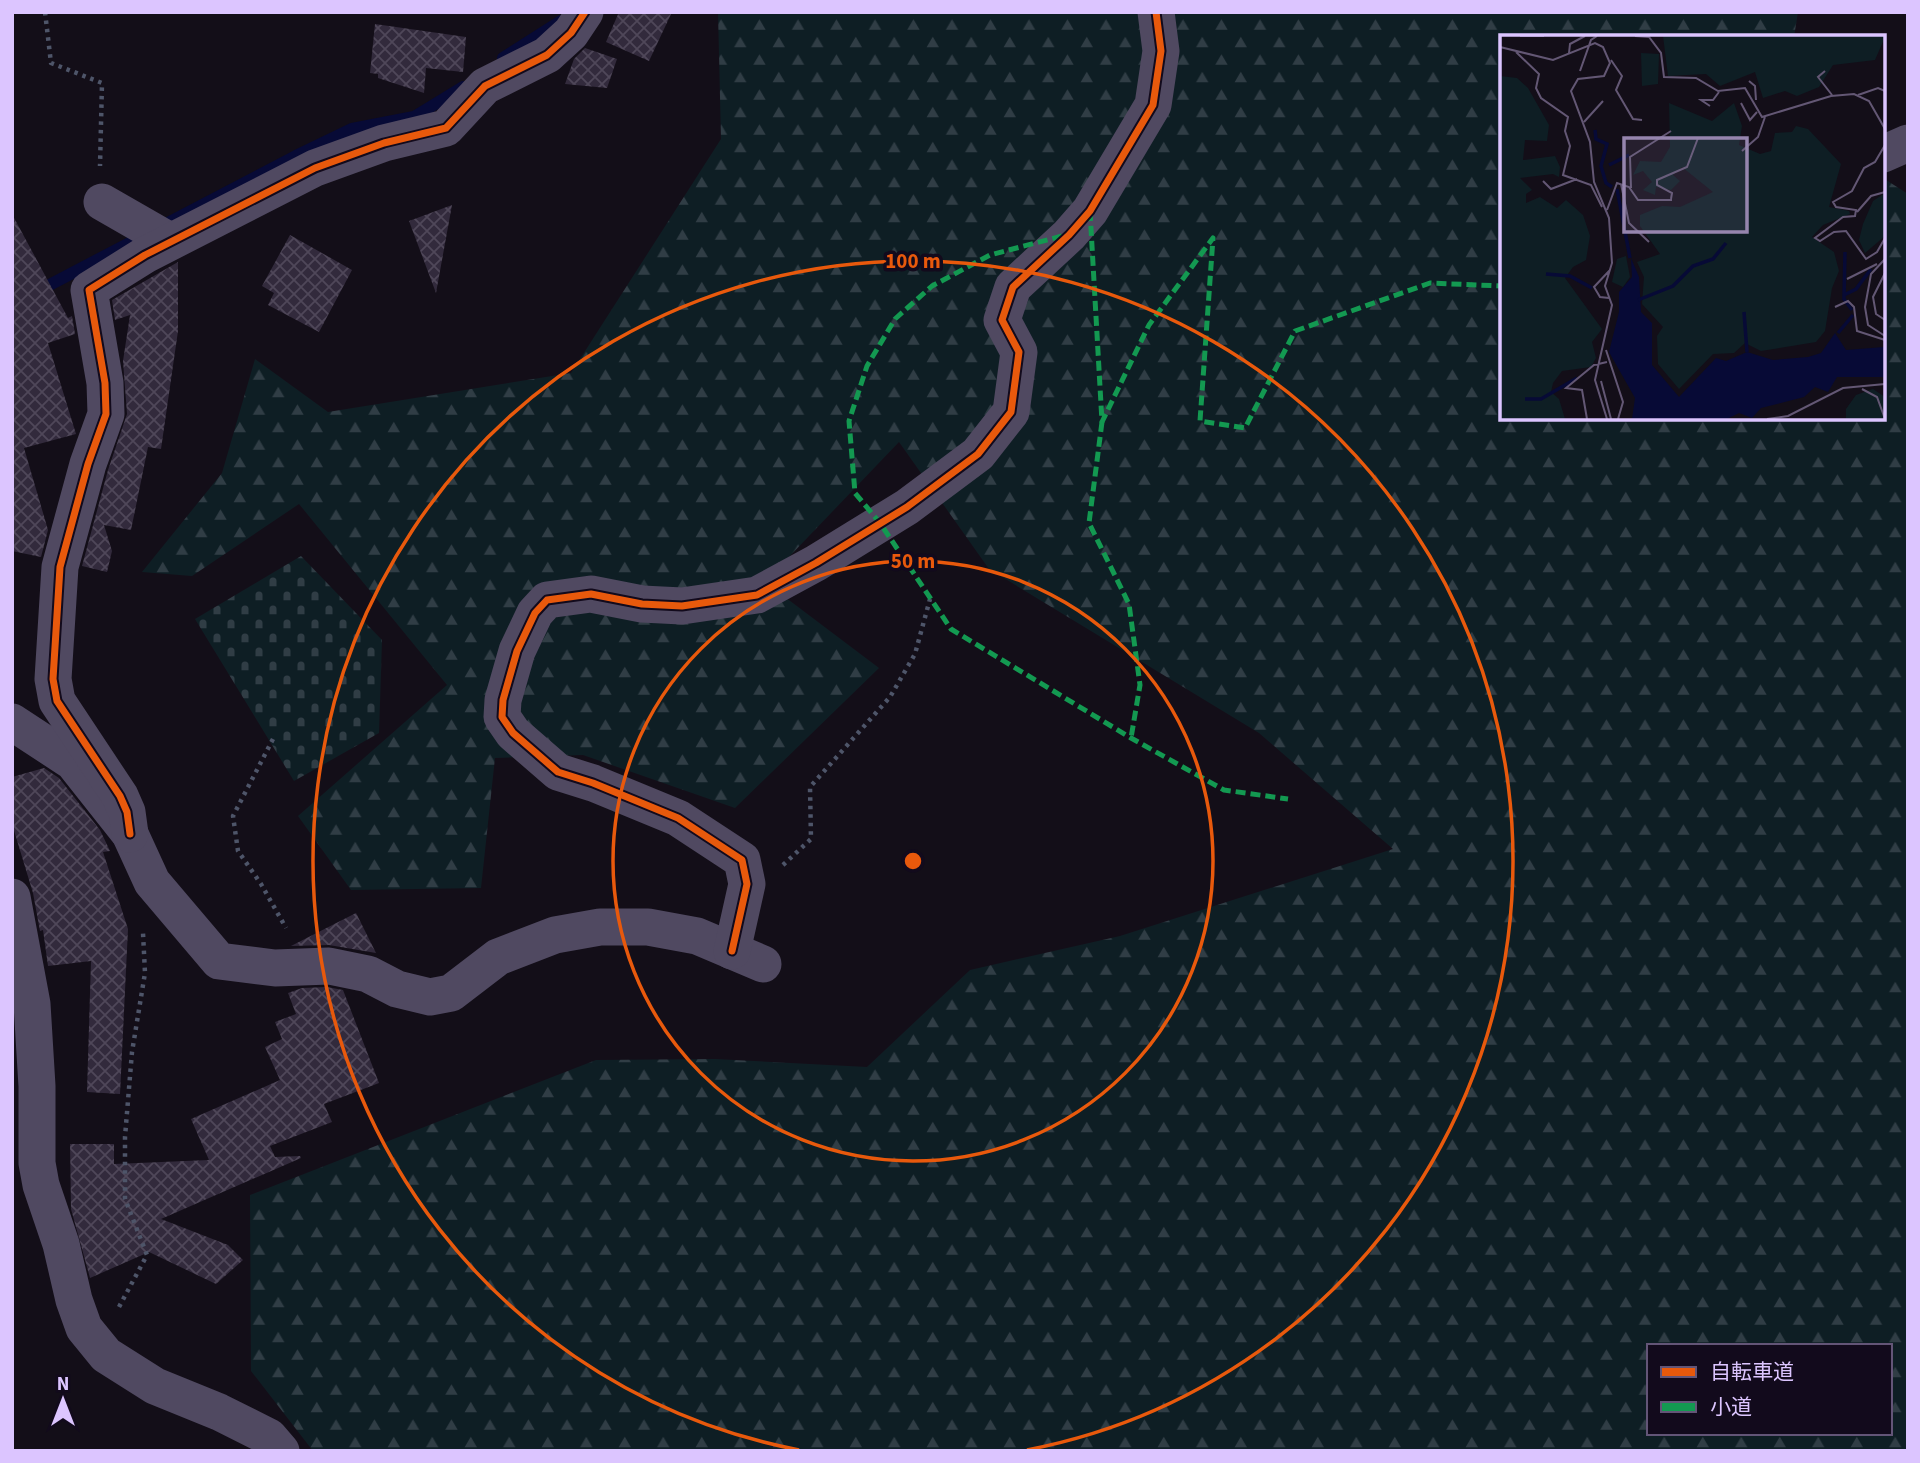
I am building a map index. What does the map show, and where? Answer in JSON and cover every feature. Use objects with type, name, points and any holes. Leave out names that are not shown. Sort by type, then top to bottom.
[{"type":"street","points":[[130,834],[127,813],[120,796],[57,701],[53,680],[60,567],[88,464],[106,414],[105,383],[89,290],[170,241],[315,168],[384,143],[446,128],[485,86],[547,55],[571,33],[585,12]]},
{"type":"street","points":[[12,722],[73,762],[130,834],[152,882],[219,961],[275,968],[329,966],[368,974],[397,989],[430,997],[451,993],[498,957],[555,935],[600,928],[648,928],[697,936],[748,958],[747,884],[742,860],[678,818],[593,783],[558,772],[513,733],[502,717],[503,700],[517,651],[535,613],[547,600],[591,594],[642,604],[682,606],[757,595],[816,563],[907,507],[978,454],[1011,412],[1019,352],[1002,320],[1013,286],[1069,235],[1090,211],[1153,105],[1161,51],[1156,12]]},
{"type":"street","points":[[1885,153],[1908,142]]},
{"type":"street","points":[[117,210],[170,241]]},
{"type":"street","points":[[12,897],[32,1004],[37,1086],[37,1163],[41,1185],[61,1244],[74,1300],[84,1328],[106,1355],[155,1386],[219,1412],[269,1437],[281,1451]]},
{"type":"path","points":[[45,12],[51,63],[102,83],[100,122],[117,210]]},
{"type":"path","points":[[774,874],[811,839],[810,787],[890,697],[915,654],[930,599]]},
{"type":"path","points":[[273,739],[233,816],[238,851],[261,884],[307,967]]},
{"type":"path","points":[[98,1344],[147,1255],[125,1199],[125,1137],[132,1052],[145,973],[141,908],[152,882]]},
{"type":"green space","points":[[718,12],[1798,12],[1794,35],[1500,35],[1500,420],[1885,420],[1885,179],[1908,194],[1908,1451],[313,1451],[251,1371],[250,1195],[596,1060],[715,1059],[867,1067],[970,970],[1120,936],[1393,849],[1259,733],[989,569],[899,442],[765,582],[879,668],[735,808],[583,755],[495,758],[481,888],[351,890],[298,816],[447,685],[299,504],[192,576],[142,572],[222,473],[255,359],[328,412],[571,373],[721,139]]},
{"type":"green space","points":[[301,556],[382,640],[379,733],[294,781],[195,619]]},
{"type":"building","points":[[619,12],[672,12],[649,61],[606,42]]},
{"type":"building","points":[[375,24],[466,37],[463,72],[426,68],[424,93],[378,78],[378,74],[370,73]]},
{"type":"building","points":[[585,48],[617,59],[607,88],[565,84],[574,59]]},
{"type":"building","points":[[452,205],[436,293],[409,221]]},
{"type":"building","points":[[12,214],[68,318],[72,316],[75,334],[48,343],[76,434],[24,448],[48,530],[41,557],[12,551]]},
{"type":"building","points":[[290,235],[352,270],[319,332],[268,305],[274,293],[262,286]]},
{"type":"building","points":[[178,262],[178,331],[161,449],[148,447],[131,530],[104,525],[112,551],[107,572],[82,566],[108,470],[127,414],[123,361],[130,315],[115,320],[112,300]]},
{"type":"building","points":[[44,768],[59,778],[100,830],[110,851],[103,852],[128,929],[120,1094],[87,1092],[91,961],[48,966],[43,930],[40,931],[33,893],[12,824],[12,777]]},
{"type":"building","points":[[356,913],[376,953],[329,945],[291,946]]},
{"type":"building","points":[[327,987],[343,990],[379,1083],[324,1104],[332,1122],[270,1146],[275,1157],[301,1158],[161,1219],[228,1245],[243,1260],[216,1284],[149,1252],[90,1278],[71,1209],[70,1144],[114,1144],[114,1164],[209,1160],[191,1119],[280,1080],[265,1047],[282,1039],[275,1022],[296,1014],[288,993],[302,988]]},
{"type":"waterway","points":[[503,58],[561,21]]},
{"type":"waterway","points":[[36,292],[352,129],[414,117],[463,87]]},
{"type":"marked path","points":[[1090,211],[1102,422],[1149,325],[1213,238],[1200,421],[1245,428],[1295,331],[1430,283],[1500,286]]},
{"type":"marked path","points":[[1062,236],[990,255],[932,286],[895,319],[867,366],[849,421],[855,493],[880,523],[951,629],[1131,738],[1224,790],[1288,799]]},
{"type":"marked path","points":[[1102,422],[1089,523],[1129,604],[1140,685],[1131,738]]},
{"type":"cycle path","points":[[130,834],[127,812],[120,796],[57,701],[53,679],[60,567],[88,464],[106,414],[105,383],[89,290],[145,255],[315,168],[384,143],[446,128],[485,86],[547,55],[571,33],[585,12]]},
{"type":"cycle path","points":[[732,951],[747,884],[742,860],[678,818],[593,783],[558,772],[513,733],[502,717],[503,700],[517,651],[535,613],[547,600],[591,594],[642,604],[682,606],[757,595],[816,563],[907,507],[978,454],[1011,412],[1019,352],[1002,320],[1013,287],[1069,235],[1090,211],[1153,105],[1161,51],[1156,12]]}]
